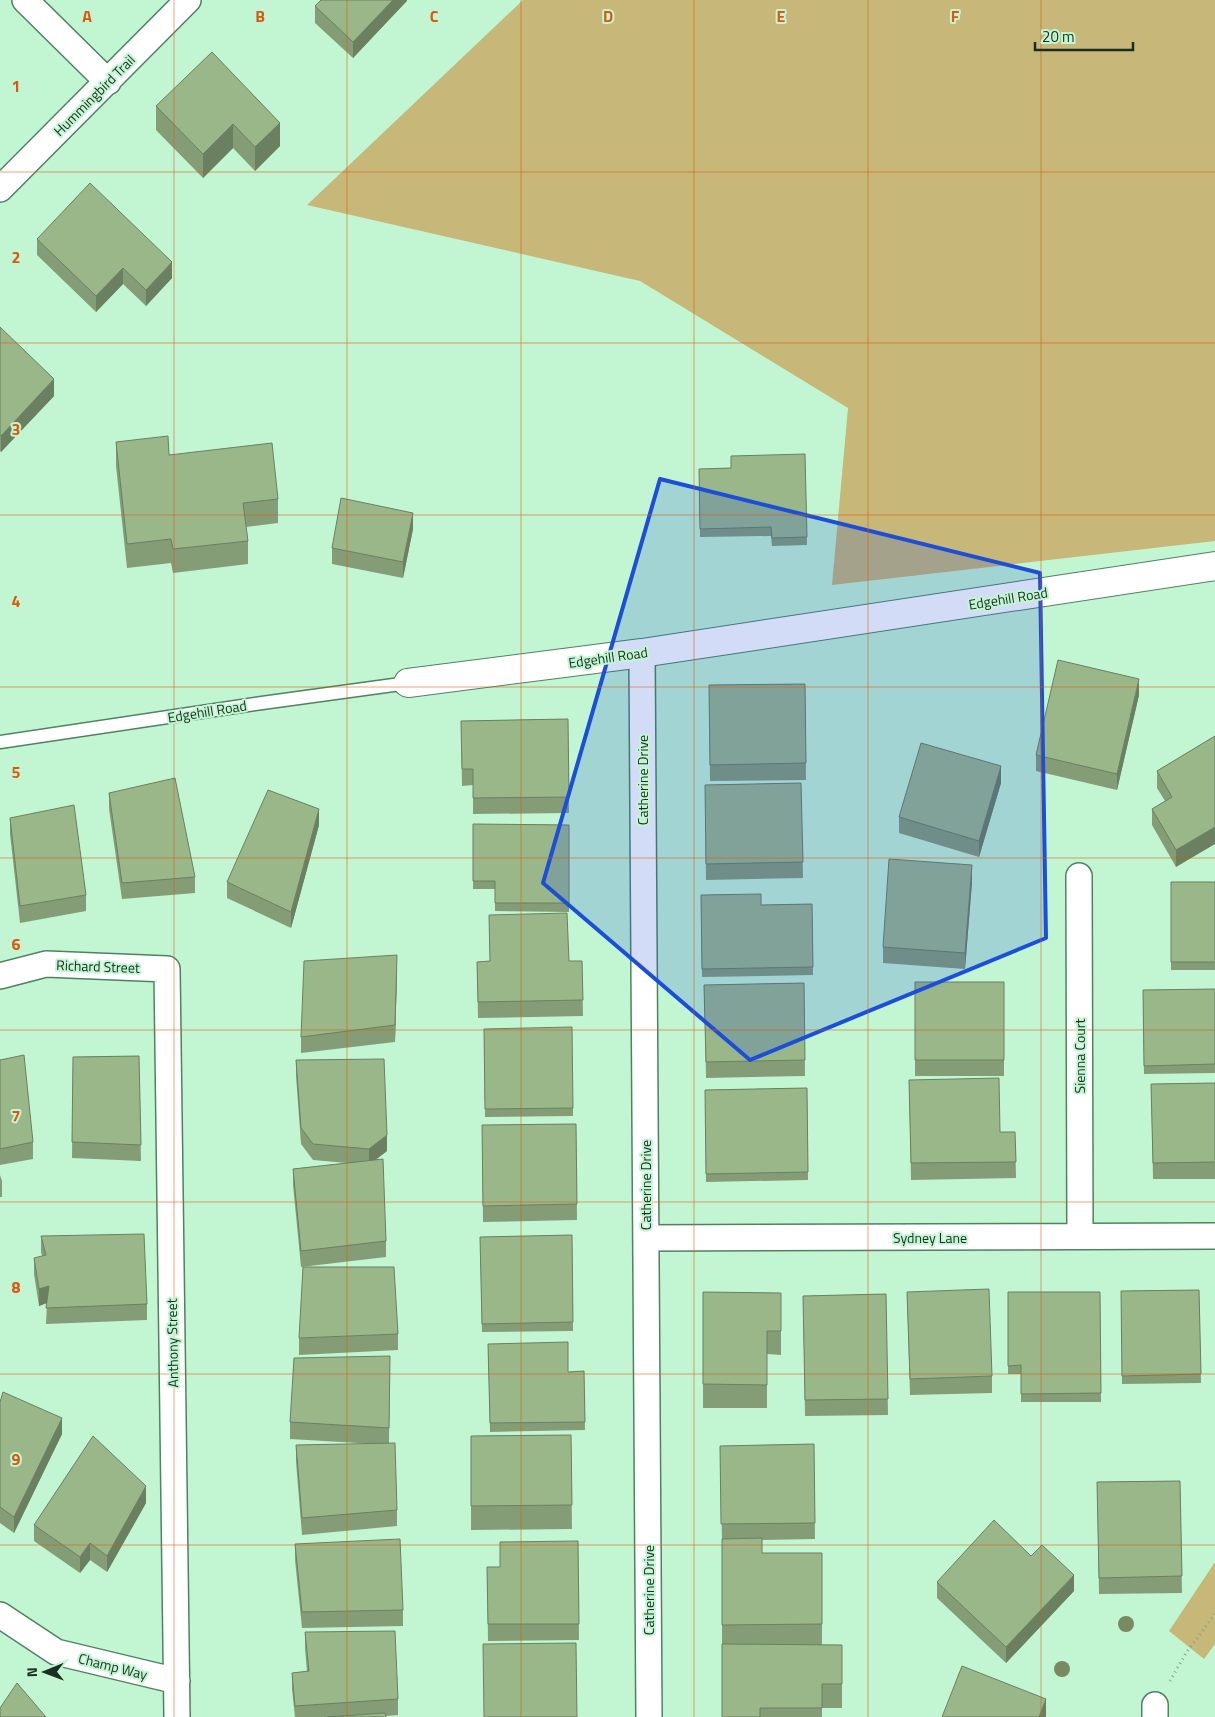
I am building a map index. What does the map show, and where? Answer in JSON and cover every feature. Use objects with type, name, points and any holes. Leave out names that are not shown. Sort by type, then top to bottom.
[{"type":"street","points":[[25,0],[108,82]]},
{"type":"street","name":"Hummingbird Trail","points":[[0,189],[188,0]]},
{"type":"street","name":"Edgehill Road","points":[[408,683],[642,653],[1215,566]]},
{"type":"street","name":"Catherine Drive","points":[[642,653],[649,1717]]},
{"type":"street","name":"Sienna Court","points":[[1079,876],[1080,1236]]},
{"type":"street","name":"Richard Street","points":[[0,976],[46,964],[167,969]]},
{"type":"street","name":"Anthony Street","points":[[167,969],[177,1717]]},
{"type":"street","name":"Sydney Lane","points":[[646,1238],[1215,1236]]},
{"type":"street","name":"Champ Way","points":[[0,1615],[56,1652],[177,1681]]},
{"type":"lane","name":"Edgehill Road","points":[[0,742],[408,683]]},
{"type":"path","points":[[1155,1711],[1186,1653],[1215,1614]]},
{"type":"highlighted area","points":[[660,479],[1040,573],[1046,938],[750,1060],[543,883]]},
{"type":"shaded area","points":[[523,0],[1215,0],[1215,541],[832,585],[848,408],[640,281],[307,205]]},
{"type":"shaded area","points":[[1215,1562],[1215,1644],[1204,1659],[1169,1631]]},
{"type":"building","points":[[321,0],[393,0],[353,42],[315,6]]},
{"type":"building","points":[[212,52],[280,123],[255,147],[233,124],[203,154],[156,106]]},
{"type":"building","points":[[90,183],[172,262],[146,290],[123,268],[96,296],[37,239]]},
{"type":"building","points":[[0,327],[54,379],[1,436],[0,434]]},
{"type":"building","points":[[168,436],[169,455],[272,443],[278,499],[243,503],[248,541],[173,549],[171,539],[127,544],[116,442]]},
{"type":"building","points":[[805,454],[807,537],[772,538],[771,527],[700,529],[699,469],[731,468],[731,456]]},
{"type":"building","points":[[341,498],[413,513],[403,562],[332,548]]},
{"type":"building","points":[[1058,660],[1139,679],[1117,774],[1036,755]]},
{"type":"building","points":[[805,684],[806,763],[710,765],[709,685]]},
{"type":"building","points":[[568,719],[569,797],[473,798],[473,769],[462,769],[461,721]]},
{"type":"building","points":[[1215,736],[1215,827],[1176,850],[1152,809],[1172,797],[1157,771]]},
{"type":"building","points":[[921,743],[1001,766],[979,841],[899,817]]},
{"type":"building","points":[[175,778],[195,877],[122,883],[109,793]]},
{"type":"building","points":[[801,783],[803,862],[706,864],[705,785]]},
{"type":"building","points":[[268,790],[319,809],[291,912],[227,882]]},
{"type":"building","points":[[74,805],[86,895],[20,906],[10,818]]},
{"type":"building","points":[[473,824],[569,825],[569,903],[495,903],[495,881],[473,881]]},
{"type":"building","points":[[889,859],[972,865],[965,953],[883,947]]},
{"type":"building","points":[[1171,882],[1215,882],[1215,962],[1171,962]]},
{"type":"building","points":[[761,894],[761,905],[812,904],[813,967],[702,969],[701,895]]},
{"type":"building","points":[[567,913],[569,961],[582,961],[583,1000],[478,1002],[477,962],[490,961],[489,915]]},
{"type":"building","points":[[397,955],[395,1025],[301,1037],[304,961]]},
{"type":"building","points":[[915,982],[1004,982],[1004,1060],[915,1060]]},
{"type":"building","points":[[804,983],[805,1060],[706,1062],[704,985]]},
{"type":"building","points":[[1215,989],[1215,1064],[1144,1066],[1143,990]]},
{"type":"building","points":[[572,1027],[573,1108],[485,1109],[484,1029]]},
{"type":"building","points":[[24,1055],[33,1142],[0,1149],[0,1060]]},
{"type":"building","points":[[139,1056],[141,1145],[72,1142],[73,1057]]},
{"type":"building","points":[[384,1059],[387,1135],[369,1149],[313,1144],[301,1128],[296,1060]]},
{"type":"building","points":[[999,1078],[1000,1132],[1015,1132],[1016,1162],[911,1163],[909,1080]]},
{"type":"building","points":[[1215,1083],[1215,1162],[1153,1163],[1151,1084]]},
{"type":"building","points":[[807,1088],[808,1172],[706,1174],[705,1090]]},
{"type":"building","points":[[576,1124],[577,1204],[483,1206],[482,1125]]},
{"type":"building","points":[[383,1159],[386,1241],[301,1251],[293,1169]]},
{"type":"building","points":[[144,1234],[147,1304],[46,1308],[49,1286],[39,1289],[34,1258],[46,1255],[41,1236]]},
{"type":"building","points":[[572,1235],[573,1322],[482,1324],[480,1237]]},
{"type":"building","points":[[303,1267],[394,1267],[398,1334],[299,1338]]},
{"type":"building","points":[[989,1289],[992,1376],[910,1379],[907,1292]]},
{"type":"building","points":[[1199,1290],[1201,1374],[1122,1376],[1121,1291]]},
{"type":"building","points":[[703,1292],[781,1293],[781,1331],[767,1331],[767,1385],[703,1384]]},
{"type":"building","points":[[1008,1292],[1100,1292],[1101,1393],[1021,1394],[1021,1365],[1008,1366]]},
{"type":"building","points":[[886,1294],[888,1399],[805,1400],[803,1296]]},
{"type":"building","points":[[568,1342],[568,1372],[584,1371],[585,1422],[490,1423],[488,1344]]},
{"type":"building","points":[[390,1356],[389,1428],[290,1422],[294,1358]]},
{"type":"building","points":[[3,1392],[62,1418],[14,1517],[0,1507],[0,1402]]},
{"type":"building","points":[[571,1435],[572,1505],[471,1506],[471,1436]]},
{"type":"building","points":[[93,1436],[146,1486],[107,1556],[90,1543],[80,1557],[34,1525]]},
{"type":"building","points":[[395,1443],[397,1510],[302,1518],[296,1445]]},
{"type":"building","points":[[814,1444],[815,1523],[721,1524],[720,1446]]},
{"type":"building","points":[[1180,1481],[1182,1576],[1099,1578],[1097,1482]]},
{"type":"building","points":[[994,1520],[1031,1556],[1042,1545],[1074,1575],[1006,1647],[937,1582]]},
{"type":"building","points":[[762,1538],[762,1553],[822,1553],[822,1624],[722,1625],[722,1539]]},
{"type":"building","points":[[400,1539],[403,1610],[302,1612],[295,1544]]},
{"type":"building","points":[[578,1541],[579,1624],[488,1624],[487,1567],[500,1567],[500,1542]]},
{"type":"building","points":[[395,1631],[398,1699],[295,1706],[292,1673],[309,1671],[305,1632]]},
{"type":"building","points":[[576,1643],[577,1717],[484,1717],[483,1644]]},
{"type":"building","points":[[722,1644],[842,1645],[842,1684],[822,1684],[822,1708],[760,1708],[760,1717],[722,1717]]},
{"type":"building","points":[[962,1666],[1046,1699],[1039,1717],[942,1717]]},
{"type":"building","points":[[17,1683],[46,1717],[0,1717],[0,1708]]},
{"type":"building","points":[[385,1713],[386,1717],[327,1717]]}]
